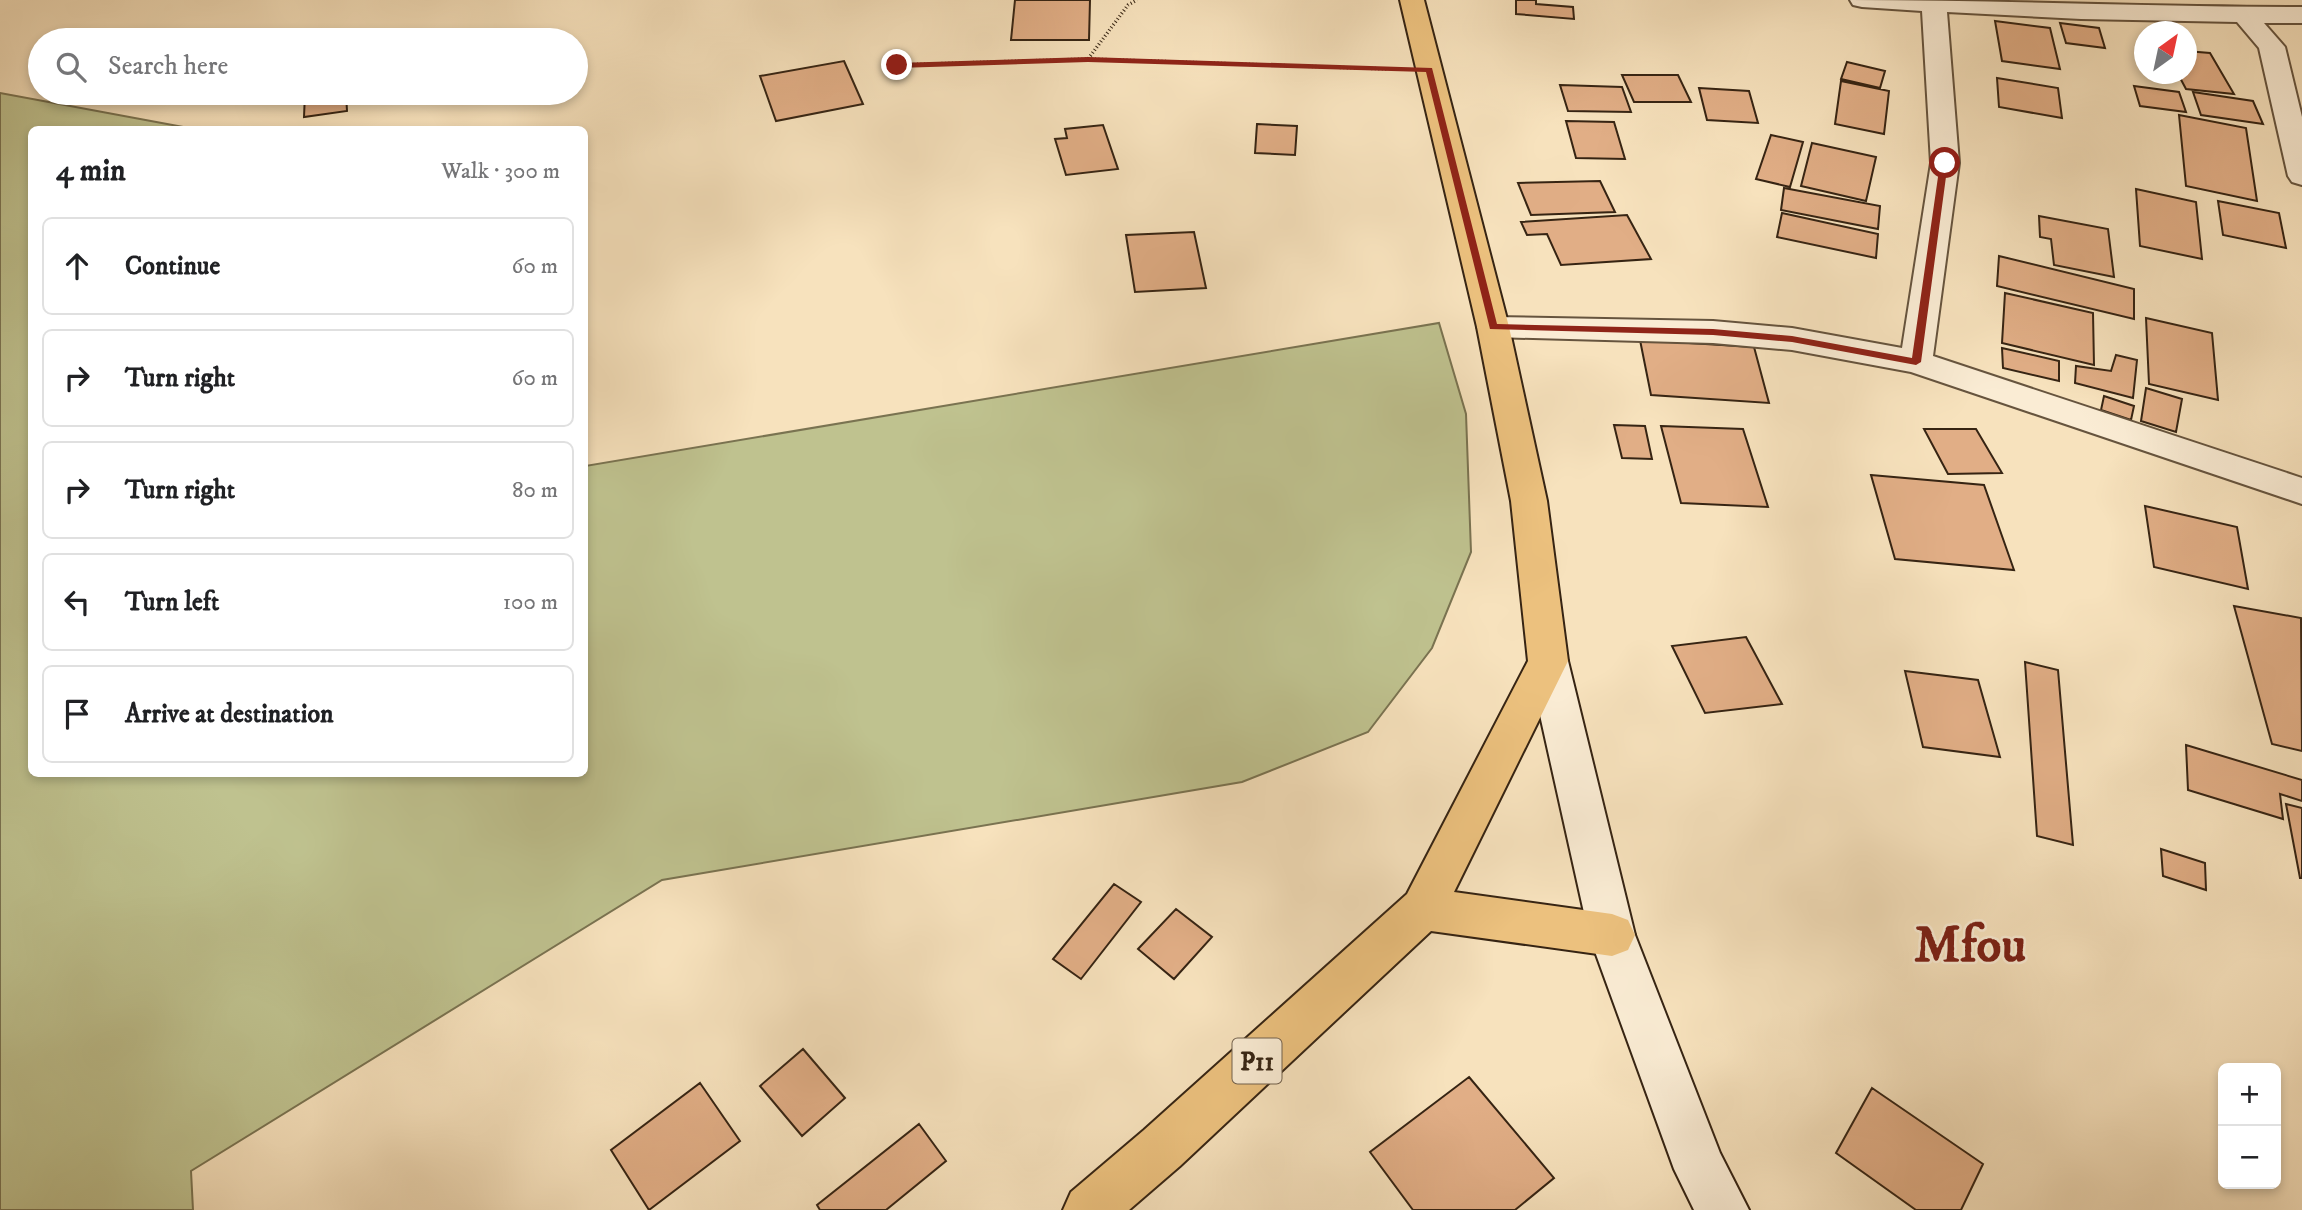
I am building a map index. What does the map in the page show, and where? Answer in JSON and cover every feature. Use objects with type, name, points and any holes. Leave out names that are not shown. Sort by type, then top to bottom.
[{"type":"main road","points":[[1412,0],[1493,327],[1529,501],[1548,662]]},
{"type":"main road","name":"P11","points":[[1089,1210],[1162,1148],[1423,909],[1548,662]]},
{"type":"main road","points":[[1423,909],[1612,935]]},
{"type":"street","points":[[1862,0],[2081,12],[2302,15]]},
{"type":"street","points":[[1916,362],[1945,163],[1934,3]]},
{"type":"street","points":[[2244,15],[2272,47],[2302,176]]},
{"type":"street","points":[[1493,327],[1713,332],[1792,339],[1916,362],[2302,491]]},
{"type":"street","points":[[1548,662],[1612,935],[1700,1169],[1723,1210]]},
{"type":"path","points":[[1088,60],[1128,5],[1137,0]]},
{"type":"path","points":[[897,65],[1088,60],[1430,70]]},
{"type":"green space","points":[[0,93],[28,98],[28,105],[65,105],[178,126],[28,126],[28,777],[588,777],[588,465],[1439,323],[1466,414],[1471,552],[1432,648],[1368,732],[1242,782],[662,880],[191,1171],[193,1210],[0,1210]]},
{"type":"building","points":[[1015,0],[1090,0],[1089,40],[1011,40]]},
{"type":"building","points":[[1516,0],[1536,0],[1536,4],[1573,7],[1574,19],[1516,14]]},
{"type":"building","points":[[1995,21],[2050,28],[2060,69],[2002,61]]},
{"type":"building","points":[[2060,23],[2099,28],[2105,48],[2066,43]]},
{"type":"building","points":[[2197,52],[2210,53],[2234,94],[2186,89],[2183,84],[2197,84]]},
{"type":"building","points":[[844,61],[863,104],[776,121],[760,76]]},
{"type":"building","points":[[1847,62],[1885,71],[1880,88],[1841,79]]},
{"type":"building","points":[[1622,75],[1678,75],[1691,102],[1634,102]]},
{"type":"building","points":[[1997,78],[2058,88],[2062,118],[1999,107]]},
{"type":"building","points":[[1841,81],[1889,91],[1884,134],[1835,124]]},
{"type":"building","points":[[1560,85],[1622,87],[1631,112],[1568,111]]},
{"type":"building","points":[[2134,86],[2179,92],[2186,112],[2140,106]]},
{"type":"building","points":[[1699,88],[1749,91],[1758,123],[1707,120]]},
{"type":"building","points":[[2193,92],[2253,101],[2263,124],[2201,115]]},
{"type":"building","points":[[304,105],[347,105],[347,111],[304,117]]},
{"type":"building","points":[[2179,115],[2246,128],[2257,201],[2186,186]]},
{"type":"building","points":[[1566,121],[1614,122],[1625,159],[1576,158]]},
{"type":"building","points":[[1257,124],[1297,126],[1295,155],[1255,153]]},
{"type":"building","points":[[1103,125],[1118,169],[1066,175],[1055,139],[1067,138],[1065,129]]},
{"type":"building","points":[[1771,135],[1803,142],[1790,187],[1756,179]]},
{"type":"building","points":[[1812,143],[1876,157],[1866,201],[1801,186]]},
{"type":"building","points":[[1600,181],[1615,212],[1531,215],[1518,183]]},
{"type":"building","points":[[1784,188],[1880,206],[1878,229],[1781,210]]},
{"type":"building","points":[[2136,189],[2196,202],[2202,259],[2140,246]]},
{"type":"building","points":[[2218,201],[2279,213],[2286,248],[2223,235]]},
{"type":"building","points":[[1782,213],[1878,234],[1876,258],[1777,237]]},
{"type":"building","points":[[1627,215],[1651,259],[1561,265],[1547,234],[1527,235],[1521,222]]},
{"type":"building","points":[[2039,216],[2108,229],[2114,277],[2054,265],[2051,239],[2040,237]]},
{"type":"building","points":[[1194,232],[1206,288],[1135,292],[1126,235]]},
{"type":"building","points":[[1999,256],[2134,289],[2134,319],[1997,286]]},
{"type":"building","points":[[2005,293],[2093,313],[2094,365],[2002,343]]},
{"type":"building","points":[[2146,318],[2212,333],[2218,400],[2149,384]]},
{"type":"building","points":[[1640,340],[1754,347],[1769,403],[1651,395]]},
{"type":"building","points":[[2002,348],[2059,361],[2059,381],[2003,368]]},
{"type":"building","points":[[2116,355],[2137,360],[2133,398],[2075,383],[2076,366],[2111,371]]},
{"type":"building","points":[[2146,388],[2182,399],[2176,432],[2141,421]]},
{"type":"building","points":[[2104,396],[2134,406],[2131,420],[2101,410]]},
{"type":"building","points":[[1614,425],[1645,426],[1652,459],[1622,458]]},
{"type":"building","points":[[1661,426],[1743,429],[1768,507],[1681,503]]},
{"type":"building","points":[[1924,429],[1976,429],[2002,473],[1948,474]]},
{"type":"building","points":[[1871,475],[1984,485],[2014,570],[1895,559]]},
{"type":"building","points":[[2145,506],[2237,527],[2248,589],[2154,567]]},
{"type":"building","points":[[2234,606],[2301,618],[2302,751],[2272,744]]},
{"type":"building","points":[[1746,637],[1782,704],[1705,713],[1672,646]]},
{"type":"building","points":[[2025,662],[2058,670],[2073,845],[2037,836]]},
{"type":"building","points":[[1905,671],[1978,680],[2000,757],[1923,747]]},
{"type":"building","points":[[2186,745],[2302,780],[2302,801],[2280,794],[2283,819],[2188,790]]},
{"type":"building","points":[[2286,804],[2302,808],[2302,878],[2300,878]]},
{"type":"building","points":[[2161,849],[2205,863],[2206,890],[2163,876]]},
{"type":"building","points":[[1114,884],[1141,902],[1081,979],[1053,959]]},
{"type":"building","points":[[1176,909],[1212,937],[1174,979],[1138,949]]},
{"type":"building","points":[[803,1049],[845,1098],[802,1136],[760,1086]]},
{"type":"building","points":[[1469,1077],[1554,1178],[1515,1210],[1413,1210],[1370,1152]]},
{"type":"building","points":[[700,1083],[740,1141],[649,1210],[611,1150]]},
{"type":"building","points":[[1872,1088],[1983,1164],[1961,1210],[1916,1210],[1836,1153]]},
{"type":"building","points":[[919,1124],[946,1161],[886,1210],[820,1210],[817,1205]]},
{"type":"district","name":"Mfou","points":[[1970,943]]},
{"type":"route","points":[[897,65],[1088,60],[1430,70],[1493,327],[1713,332],[1792,339],[1916,362],[1945,163]]}]
